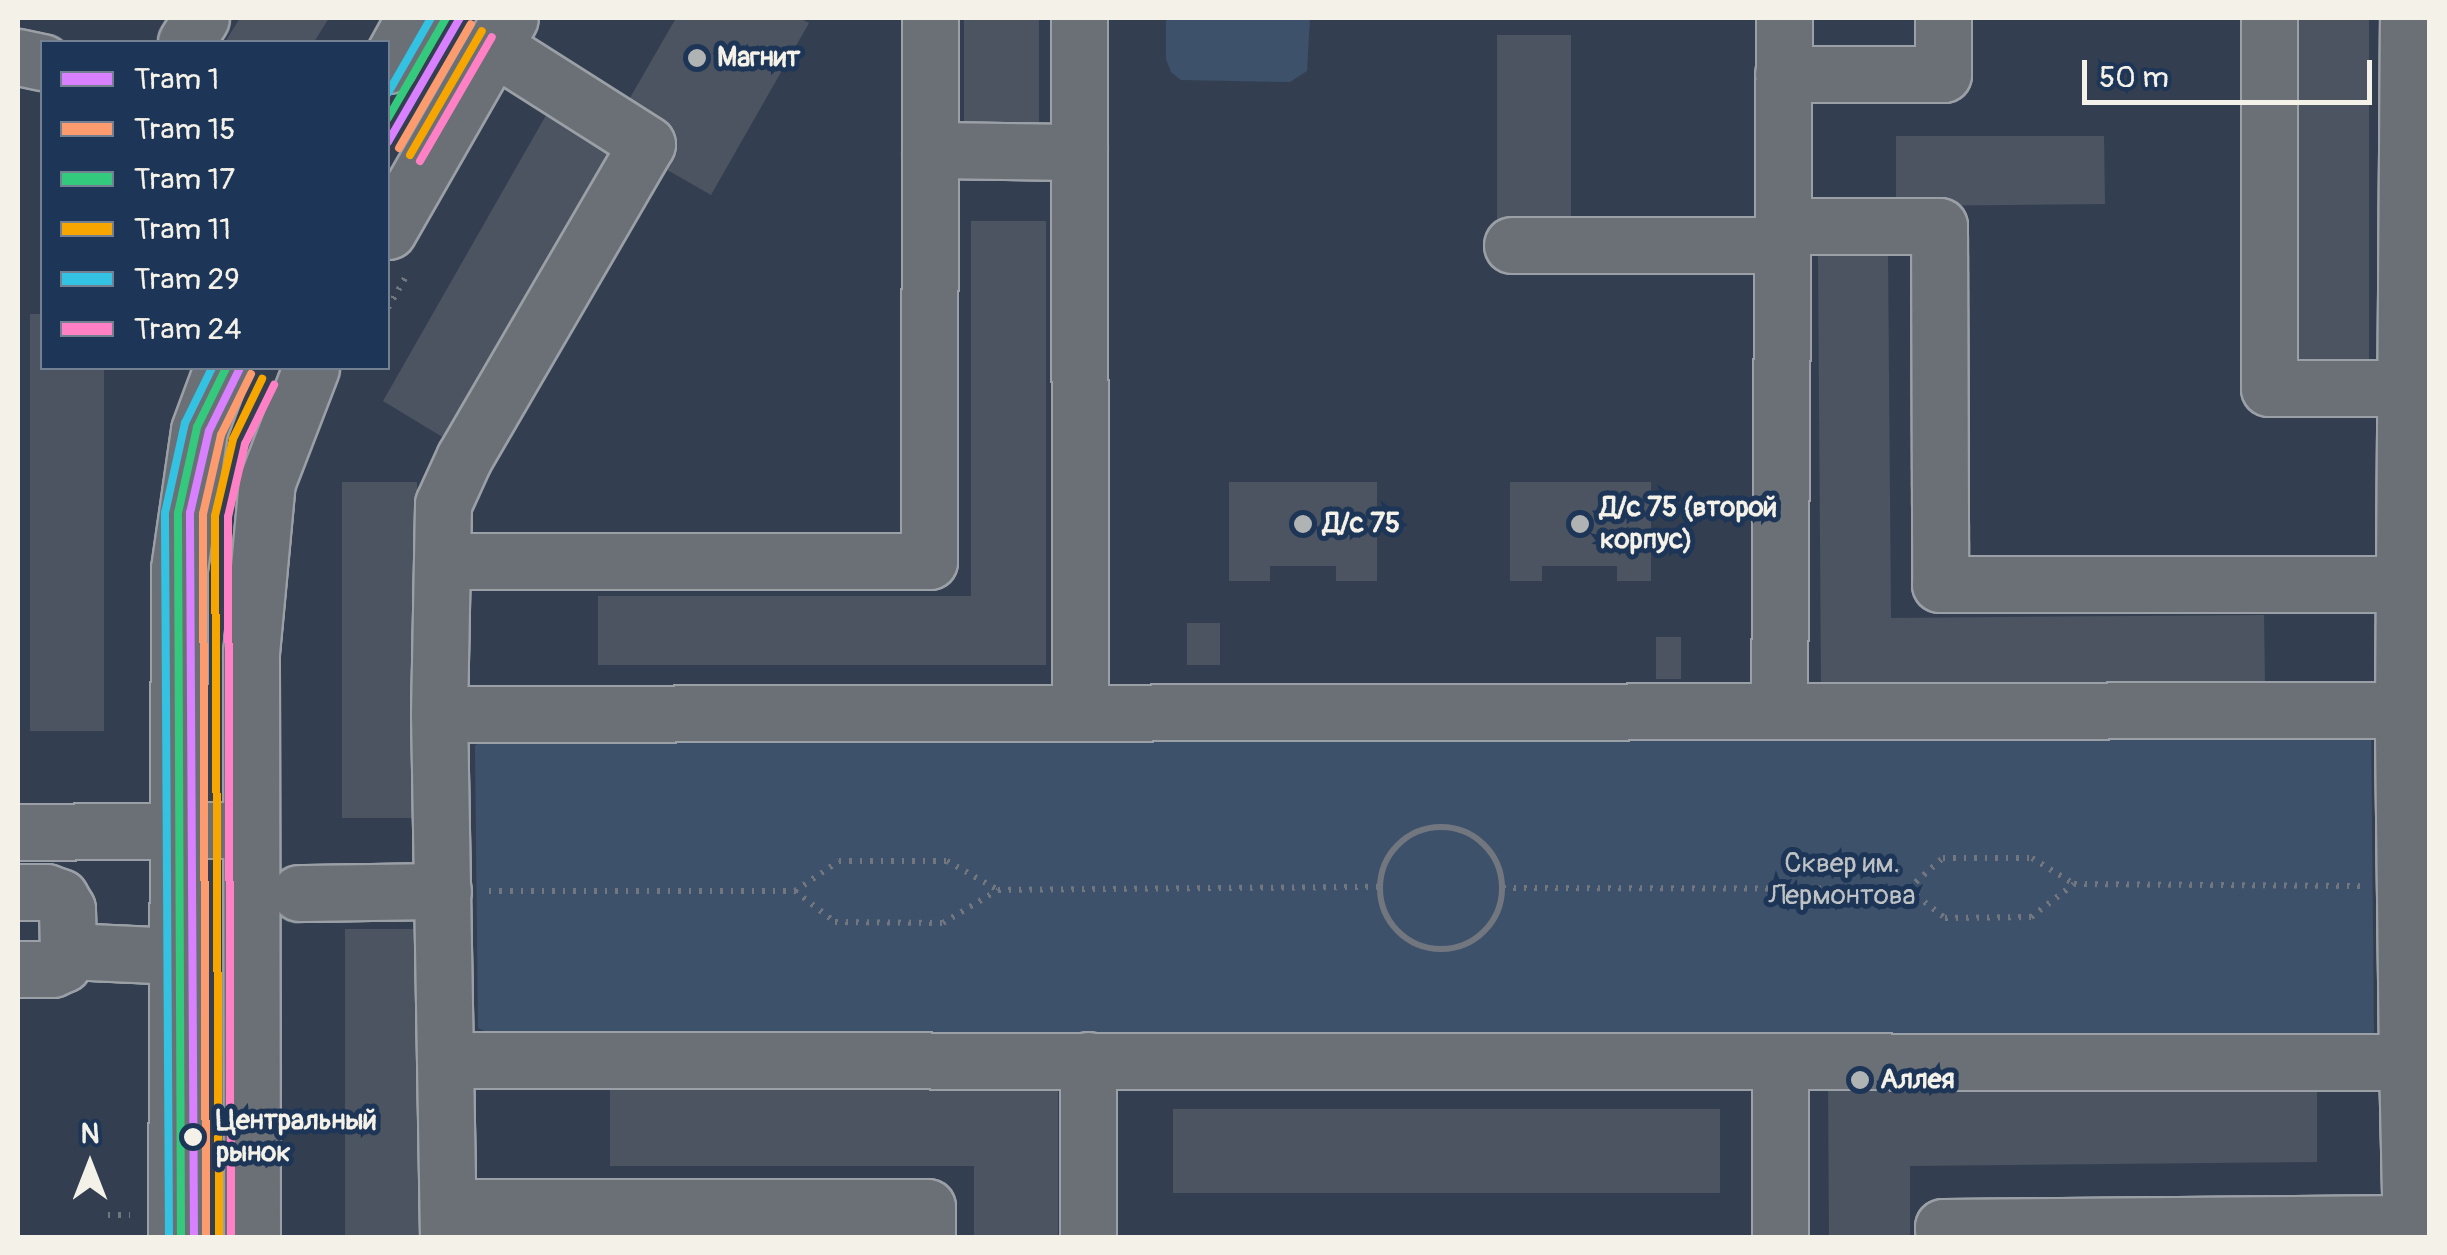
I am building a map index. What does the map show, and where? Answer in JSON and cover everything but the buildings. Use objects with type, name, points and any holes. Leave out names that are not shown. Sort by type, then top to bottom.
[{"type":"main road","points":[[187,40],[201,18]]},
{"type":"main road","points":[[390,62],[414,18]]},
{"type":"main road","points":[[442,561],[929,561],[930,18]]},
{"type":"main road","points":[[1079,18],[1080,713]]},
{"type":"main road","points":[[1779,711],[1784,18]]},
{"type":"main road","points":[[1783,74],[1944,74],[1944,18]]},
{"type":"main road","points":[[2269,18],[2268,388],[2408,388]]},
{"type":"main road","points":[[1944,1238],[1944,1227],[2411,1230],[2407,1062],[2418,886],[2403,710],[2408,388],[2419,316],[2415,22]]},
{"type":"main road","points":[[390,228],[502,32],[647,144],[464,458],[442,504],[439,714],[448,1222],[928,1206],[928,1238]]},
{"type":"main road","points":[[930,150],[1079,152]]},
{"type":"main road","points":[[1512,245],[1782,236],[1939,226],[1940,584],[2406,584]]},
{"type":"main road","points":[[176,1238],[179,570],[199,430],[221,370]]},
{"type":"main road","points":[[252,1238],[252,653],[266,482],[310,370]]},
{"type":"main road","points":[[439,714],[2403,710]]},
{"type":"main road","points":[[18,832],[252,830]]},
{"type":"main road","points":[[299,893],[442,891]]},
{"type":"main road","points":[[18,892],[46,892],[60,897],[67,909],[68,951],[63,964],[52,969],[18,969]]},
{"type":"main road","points":[[68,951],[177,956]]},
{"type":"main road","points":[[447,1060],[2407,1062]]},
{"type":"main road","points":[[1088,1060],[1088,1238]]},
{"type":"main road","points":[[1780,1062],[1780,1238]]},
{"type":"path","points":[[1441,825],[1465,830],[1485,844],[1498,864],[1502,888],[1498,911],[1484,931],[1464,945],[1440,949],[1416,945],[1396,931],[1383,911],[1378,887],[1383,864],[1397,843],[1417,830],[1441,825]]},
{"type":"path","points":[[1908,888],[1943,858],[2032,858],[2074,884],[2418,886]]},
{"type":"path","points":[[442,891],[796,891],[840,862],[947,862],[998,890],[1378,887]]},
{"type":"path","points":[[1502,888],[1908,888],[1945,918],[2032,917],[2074,884]]},
{"type":"path","points":[[796,891],[835,922],[943,923],[998,890]]},
{"type":"green space","points":[[1166,18],[1310,18],[1307,71],[1290,82],[1181,80],[1171,72],[1166,59]]},
{"type":"green space","name":"Сквер им. Лермонтова","points":[[2371,715],[2374,1037],[503,1040],[478,1028],[475,746],[501,719]]},
{"type":"tram line","name":"29","points":[[390,90],[431,18]]},
{"type":"tram line","name":"17","points":[[390,115],[446,18]]},
{"type":"tram line","name":"1","points":[[390,139],[460,18]]},
{"type":"tram line","name":"15","points":[[399,148],[471,24]]},
{"type":"tram line","name":"11","points":[[410,155],[482,31]]},
{"type":"tram line","name":"24","points":[[420,161],[492,37]]},
{"type":"tram line","name":"29","points":[[169,1238],[165,513],[185,423],[211,370]]},
{"type":"tram line","name":"17","points":[[181,1238],[178,513],[197,427],[225,370]]},
{"type":"tram line","name":"1","points":[[194,1238],[190,513],[209,431],[239,370]]},
{"type":"tram line","name":"15","points":[[206,1238],[203,514],[221,435],[251,374]]},
{"type":"tram line","name":"11","points":[[219,1238],[215,516],[233,439],[262,379]]},
{"type":"tram line","name":"24","points":[[231,1238],[228,517],[245,444],[274,385]]},
{"type":"place","name":"Магнит","points":[[697,58]]},
{"type":"place","name":"Д/с 75","points":[[1303,524]]},
{"type":"place","name":"Д/с 75 (второй корпус)","points":[[1580,524]]},
{"type":"place","name":"Аллея","points":[[1860,1080]]},
{"type":"place","name":"Центральный рынок","points":[[193,1137]]}]
